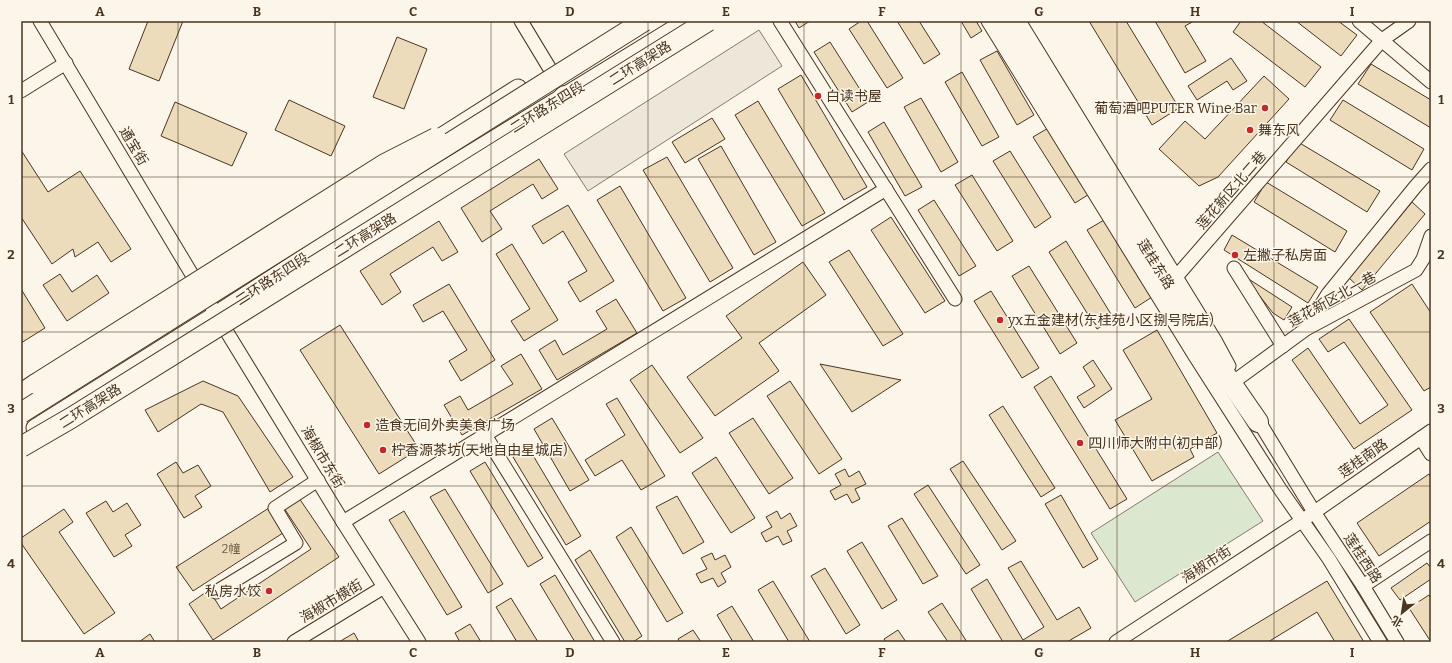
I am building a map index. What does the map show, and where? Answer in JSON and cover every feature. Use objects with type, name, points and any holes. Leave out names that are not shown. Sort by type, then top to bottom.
[{"type":"highway","points":[[28,389],[385,164],[551,74],[644,21]]},
{"type":"highway","name":"二环高架路","points":[[21,447],[71,418],[708,21]]},
{"type":"highway","points":[[1000,21],[1210,351],[1258,422]]},
{"type":"highway","points":[[21,413],[551,74]]},
{"type":"highway","points":[[71,418],[130,395],[510,154],[565,96]]},
{"type":"main road","points":[[21,402],[200,288],[551,74],[634,21]]},
{"type":"main road","name":"二环路东四段","points":[[21,437],[364,220],[687,21]]},
{"type":"street","name":"通宝街","points":[[40,21],[200,288]]},
{"type":"street","points":[[521,21],[551,74]]},
{"type":"street","points":[[780,21],[955,298]]},
{"type":"street","name":"莲桂东路","points":[[988,21],[1195,356],[1280,489],[1303,520]]},
{"type":"street","points":[[1359,21],[1431,82]]},
{"type":"street","name":"莲花新区北二巷","points":[[1176,277],[1382,40],[1409,21]]},
{"type":"street","name":"莲桂东路","points":[[1022,22],[1216,342],[1258,422],[1314,512]]},
{"type":"street","points":[[21,91],[66,63]]},
{"type":"street","points":[[1306,329],[1328,294],[1431,169]]},
{"type":"street","points":[[343,522],[886,189]]},
{"type":"street","name":"莲花新区北一巷","points":[[1236,380],[1306,329],[1416,270],[1423,259],[1431,236]]},
{"type":"street","points":[[1234,268],[1283,346]]},
{"type":"street","name":"海椒市东街","points":[[200,288],[343,522],[419,642]]},
{"type":"street","points":[[485,435],[613,642]]},
{"type":"street","points":[[1426,435],[1431,454]]},
{"type":"street","name":"莲桂南路","points":[[1314,512],[1426,435]]},
{"type":"street","points":[[216,592],[296,543],[275,508],[318,480]]},
{"type":"street","name":"海椒市街","points":[[1116,642],[1314,512]]},
{"type":"street","name":"莲桂西路","points":[[1314,512],[1363,586],[1397,642]]},
{"type":"street","name":"莲桂西路","points":[[1303,520],[1329,558],[1380,642]]},
{"type":"street","points":[[1363,586],[1431,541]]},
{"type":"street","name":"海椒市横街","points":[[294,642],[384,587]]},
{"type":"green space","points":[[1218,452],[1263,521],[1135,602],[1091,533]]},
{"type":"shaded area","points":[[759,30],[782,66],[588,191],[564,154]]},
{"type":"building","points":[[148,21],[183,21],[159,81],[129,69]]},
{"type":"building","points":[[795,21],[810,21],[799,28]]},
{"type":"building","points":[[861,21],[867,21],[903,78],[887,88],[849,29]]},
{"type":"building","points":[[897,21],[919,21],[940,54],[924,64]]},
{"type":"building","points":[[961,21],[976,21],[982,31],[971,38]]},
{"type":"building","points":[[1089,21],[1126,21],[1179,108],[1152,125]]},
{"type":"building","points":[[1155,21],[1194,21],[1185,26],[1206,61],[1185,73]]},
{"type":"building","points":[[1241,21],[1261,21],[1321,67],[1305,87],[1233,32]]},
{"type":"building","points":[[1296,21],[1338,21],[1357,35],[1341,56]]},
{"type":"building","points":[[397,37],[427,49],[404,109],[373,97]]},
{"type":"building","points":[[830,42],[868,102],[852,112],[814,52]]},
{"type":"building","points":[[997,51],[1034,115],[1017,125],[980,60]]},
{"type":"building","points":[[1231,58],[1247,81],[1233,90],[1227,81],[1197,100],[1188,86]]},
{"type":"building","points":[[1371,64],[1431,100],[1431,128],[1358,84]]},
{"type":"building","points":[[962,72],[999,137],[982,146],[945,82]]},
{"type":"building","points":[[801,75],[867,187],[844,200],[778,89]]},
{"type":"building","points":[[1264,76],[1289,99],[1218,177],[1199,186],[1159,149],[1185,121],[1205,139]]},
{"type":"building","points":[[921,98],[958,162],[941,172],[904,107]]},
{"type":"building","points":[[289,100],[345,126],[331,156],[275,130]]},
{"type":"building","points":[[1343,100],[1424,149],[1412,170],[1330,120]]},
{"type":"building","points":[[758,101],[825,213],[802,226],[735,115]]},
{"type":"building","points":[[175,102],[247,133],[232,166],[161,136]]},
{"type":"building","points":[[712,118],[725,139],[685,163],[672,142]]},
{"type":"building","points":[[884,122],[922,187],[905,196],[868,132]]},
{"type":"building","points":[[1050,127],[1091,193],[1075,203],[1033,137]]},
{"type":"building","points":[[1298,142],[1380,191],[1367,212],[1286,162]]},
{"type":"building","points":[[721,146],[776,242],[754,255],[698,159]]},
{"type":"building","points":[[21,150],[48,192],[80,171],[131,249],[111,262],[98,242],[75,257],[73,249],[52,264],[21,217]]},
{"type":"building","points":[[1010,151],[1051,217],[1035,228],[993,161]]},
{"type":"building","points":[[667,157],[733,268],[710,282],[643,170]]},
{"type":"building","points":[[539,159],[558,189],[542,199],[533,184],[490,211],[502,229],[482,242],[461,208]]},
{"type":"building","points":[[972,175],[1013,241],[997,251],[955,185]]},
{"type":"building","points":[[1266,182],[1347,231],[1335,252],[1254,202]]},
{"type":"building","points":[[620,186],[686,298],[663,311],[597,200]]},
{"type":"building","points":[[934,200],[976,266],[959,276],[918,210]]},
{"type":"building","points":[[1412,202],[1425,214],[1362,290],[1349,278]]},
{"type":"building","points":[[568,205],[614,281],[580,302],[568,282],[587,271],[563,231],[543,244],[532,226]]},
{"type":"building","points":[[891,217],[945,301],[925,313],[871,230]]},
{"type":"building","points":[[1104,220],[1152,297],[1135,308],[1087,230]]},
{"type":"building","points":[[439,221],[458,252],[442,261],[433,247],[390,274],[401,292],[382,305],[360,271]]},
{"type":"building","points":[[1232,235],[1318,287],[1308,303],[1224,250]]},
{"type":"building","points":[[1066,241],[1114,319],[1097,329],[1049,252]]},
{"type":"building","points":[[512,244],[558,320],[524,341],[511,321],[530,309],[496,254]]},
{"type":"building","points":[[849,250],[903,334],[883,346],[829,262]]},
{"type":"building","points":[[803,262],[826,295],[759,343],[779,371],[715,416],[687,377],[742,338],[726,316]]},
{"type":"building","points":[[1029,266],[1077,343],[1060,354],[1012,276]]},
{"type":"building","points":[[60,274],[72,292],[97,275],[109,293],[67,321],[43,285]]},
{"type":"building","points":[[1244,276],[1292,307],[1284,320],[1273,313]]},
{"type":"building","points":[[449,284],[495,360],[461,381],[449,361],[467,350],[443,311],[423,322],[413,305]]},
{"type":"building","points":[[1412,284],[1431,313],[1431,387],[1424,391],[1370,312]]},
{"type":"building","points":[[21,289],[45,328],[21,343]]},
{"type":"building","points":[[991,291],[1039,368],[1022,378],[974,301]]},
{"type":"building","points":[[616,299],[637,333],[557,380],[539,350],[555,340],[563,355],[607,329],[596,311]]},
{"type":"building","points":[[1349,319],[1412,410],[1354,449],[1292,360],[1308,348],[1360,424],[1388,405],[1344,342],[1328,352],[1319,339]]},
{"type":"building","points":[[340,325],[419,449],[379,474],[300,350]]},
{"type":"building","points":[[1157,330],[1217,433],[1190,449],[1194,457],[1152,481],[1115,420],[1152,399],[1123,350]]},
{"type":"building","points":[[521,354],[542,389],[462,435],[444,405],[460,396],[468,410],[513,384],[501,366]]},
{"type":"building","points":[[1093,360],[1112,389],[1084,408],[1077,397],[1095,386],[1083,367]]},
{"type":"building","points":[[820,364],[901,380],[852,412]]},
{"type":"building","points":[[652,365],[703,438],[680,453],[630,380]]},
{"type":"building","name":"四川师大附中(初中部)","points":[[1051,376],[1127,499],[1110,509],[1034,387]]},
{"type":"building","points":[[203,381],[238,396],[293,477],[270,492],[223,412],[201,404],[158,432],[145,410]]},
{"type":"building","points":[[790,381],[842,459],[819,474],[767,396]]},
{"type":"building","points":[[617,398],[665,476],[641,490],[622,460],[595,476],[585,460],[625,435],[606,404]]},
{"type":"building","points":[[1003,406],[1055,488],[1041,497],[989,415]]},
{"type":"building","points":[[552,418],[589,480],[570,491],[534,429]]},
{"type":"building","points":[[753,418],[793,478],[769,494],[729,433]]},
{"type":"building","points":[[528,447],[581,536],[566,545],[513,457]]},
{"type":"building","points":[[716,457],[755,518],[731,533],[692,473]]},
{"type":"building","points":[[963,461],[1016,541],[1002,550],[950,469]]},
{"type":"building","points":[[176,462],[183,473],[198,465],[211,486],[195,496],[202,507],[184,518],[157,474]]},
{"type":"building","points":[[485,462],[543,558],[528,567],[470,471]]},
{"type":"building","points":[[845,469],[849,477],[859,471],[866,484],[855,489],[860,499],[852,503],[847,494],[835,500],[830,491],[841,485],[835,474]]},
{"type":"building","points":[[1429,474],[1431,478],[1431,521],[1379,556],[1357,523]]},
{"type":"building","points":[[928,485],[980,565],[966,574],[914,494]]},
{"type":"building","points":[[445,489],[503,584],[488,593],[430,497]]},
{"type":"building","points":[[1061,495],[1098,559],[1083,568],[1045,504]]},
{"type":"building","points":[[677,496],[704,542],[683,554],[656,507]]},
{"type":"building","points":[[299,498],[339,557],[213,640],[189,604],[209,590],[221,609],[311,549],[284,508]]},
{"type":"building","points":[[106,501],[113,512],[127,503],[141,525],[125,535],[132,546],[114,557],[86,513]]},
{"type":"building","points":[[269,508],[286,531],[193,591],[176,567]]},
{"type":"building","points":[[64,509],[73,522],[59,532],[115,613],[84,634],[21,543],[21,538]]},
{"type":"building","points":[[404,511],[462,607],[447,615],[389,520]]},
{"type":"building","points":[[777,511],[781,519],[790,513],[797,526],[787,531],[792,541],[783,545],[778,536],[766,542],[761,533],[772,527],[766,517]]},
{"type":"building","points":[[902,518],[938,576],[923,584],[888,526]]},
{"type":"building","points":[[631,527],[683,613],[667,622],[616,537]]},
{"type":"building","points":[[862,542],[897,600],[882,609],[847,551]]},
{"type":"building","points":[[590,550],[642,636],[633,642],[625,642],[575,560]]},
{"type":"building","points":[[712,553],[715,560],[725,555],[731,567],[721,573],[726,582],[718,587],[713,578],[701,583],[696,574],[707,569],[701,558]]},
{"type":"building","points":[[1021,561],[1057,620],[1079,607],[1091,628],[1067,642],[1003,642],[971,589],[987,579],[1023,640],[1044,627],[1008,568]]},
{"type":"building","points":[[1427,563],[1431,568],[1431,579],[1400,600],[1391,588]]},
{"type":"building","points":[[825,568],[860,625],[846,634],[811,576]]},
{"type":"building","points":[[555,575],[595,642],[575,642],[540,584]]},
{"type":"building","points":[[773,581],[810,642],[789,642],[758,590]]},
{"type":"building","points":[[1327,581],[1364,642],[1335,642],[1317,612],[1268,642],[1226,642]]},
{"type":"building","points":[[1429,595],[1431,598],[1431,642],[1409,608]]},
{"type":"building","points":[[511,598],[538,642],[517,642],[496,607]]},
{"type":"building","points":[[942,603],[967,642],[948,642],[928,612]]},
{"type":"building","points":[[732,606],[754,642],[733,642],[717,615]]},
{"type":"building","points":[[470,624],[481,642],[460,642],[455,633]]},
{"type":"building","points":[[693,630],[701,642],[680,642],[678,639]]},
{"type":"building","points":[[898,630],[906,642],[886,642],[884,639]]},
{"type":"building","points":[[354,633],[359,642],[339,642]]},
{"type":"building","points":[[150,634],[155,642],[139,642]]},
{"type":"place","name":"白读书屋","points":[[818,96]]},
{"type":"place","name":"葡萄酒吧PUTER Wine Bar","points":[[1265,108]]},
{"type":"place","name":"舞东风","points":[[1250,130]]},
{"type":"place","name":"左撇子私房面","points":[[1235,255]]},
{"type":"place","name":"yx五金建材(东桂苑小区捌号院店)","points":[[1000,320]]},
{"type":"place","name":"造食无间外卖美食广场","points":[[367,425]]},
{"type":"place","name":"四川师大附中(初中部)","points":[[1080,443]]},
{"type":"place","name":"柠香源茶坊(天地自由星城店)","points":[[383,450]]},
{"type":"place","name":"私房水饺","points":[[269,591]]}]
